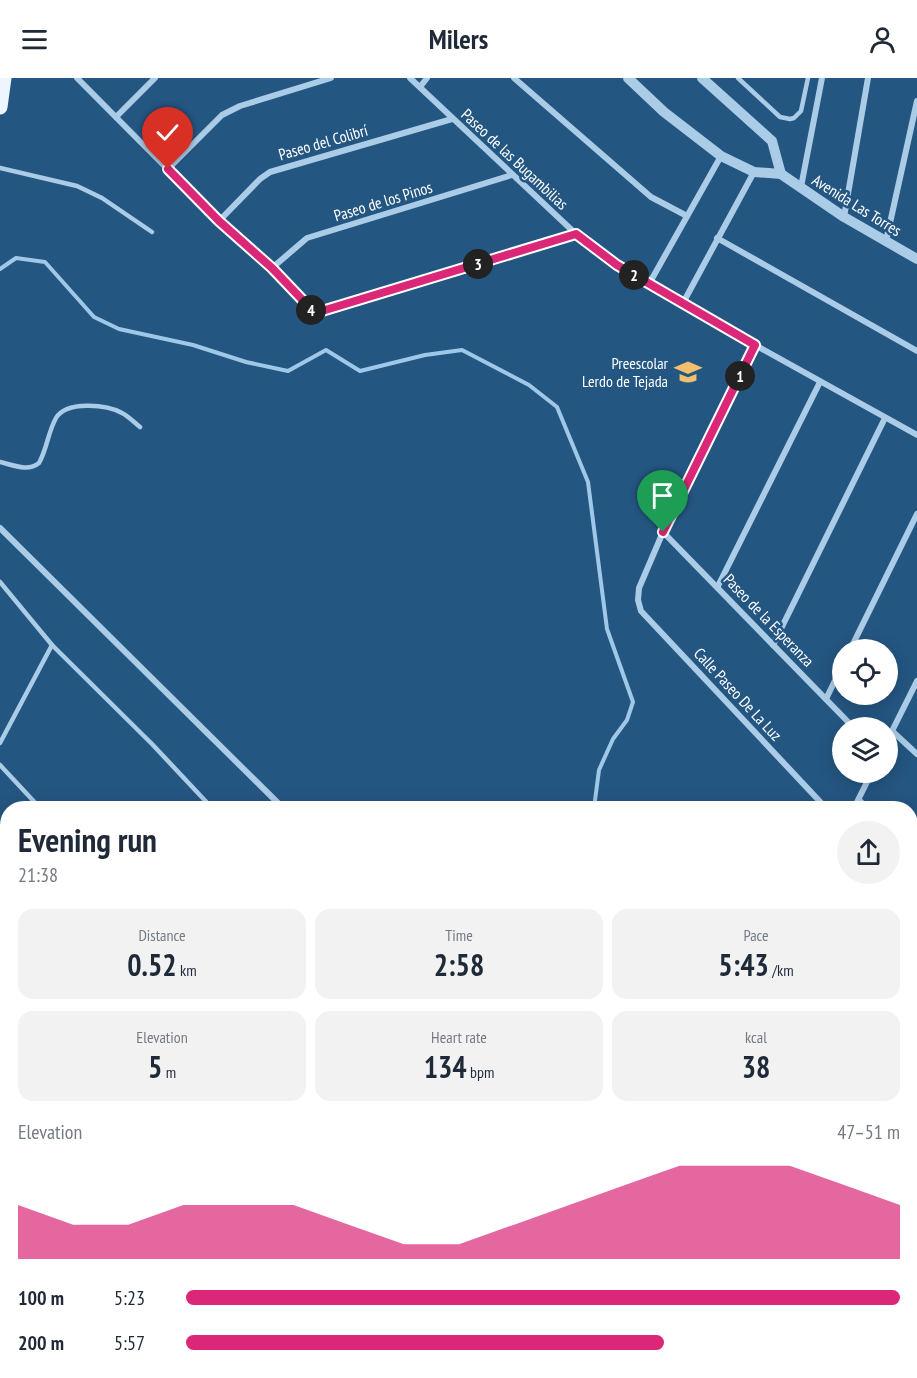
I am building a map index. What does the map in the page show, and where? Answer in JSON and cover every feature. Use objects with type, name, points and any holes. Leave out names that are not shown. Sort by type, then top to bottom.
[{"type":"main road","points":[[0,107],[4,78]]},
{"type":"street","points":[[77,78],[219,221],[272,268],[310,309],[317,311],[576,234]]},
{"type":"street","points":[[116,117],[155,78]]},
{"type":"street","points":[[168,169],[222,115],[240,106],[332,78]]},
{"type":"street","name":"Paseo de las Bugambilias","points":[[410,78],[576,234],[617,265],[917,435]]},
{"type":"street","points":[[420,87],[427,78]]},
{"type":"street","points":[[514,78],[651,197],[687,216]]},
{"type":"street","name":"Avenida Las Torres","points":[[628,78],[664,112],[721,156],[754,172],[781,174],[844,217],[917,259]]},
{"type":"street","points":[[702,78],[772,141],[781,174]]},
{"type":"street","points":[[801,187],[822,78]]},
{"type":"street","points":[[844,217],[868,78]]},
{"type":"street","points":[[885,242],[917,102]]},
{"type":"street","name":"Paseo del Colibrí","points":[[219,221],[260,179],[270,172],[452,119]]},
{"type":"street","points":[[649,284],[721,156]]},
{"type":"street","points":[[683,303],[754,172]]},
{"type":"street","name":"Paseo de los Pinos","points":[[272,268],[307,238],[512,175]]},
{"type":"street","points":[[717,238],[917,351]]},
{"type":"street","points":[[663,532],[755,345]]},
{"type":"street","points":[[718,586],[820,382]]},
{"type":"street","points":[[773,645],[885,418]]},
{"type":"street","points":[[855,639],[917,514]]},
{"type":"street","points":[[0,528],[276,801]]},
{"type":"street","name":"Paseo de la Esperanza","points":[[663,532],[843,717]]},
{"type":"street","name":"Calle Paseo De La Luz","points":[[663,532],[638,594],[641,611],[819,801]]},
{"type":"street","points":[[898,719],[917,681]]},
{"type":"street","points":[[826,699],[832,687]]},
{"type":"street","points":[[898,737],[917,754]]},
{"type":"street","points":[[858,800],[866,783]]},
{"type":"lane","points":[[738,78],[785,119],[794,118],[801,111],[808,78]]},
{"type":"lane","points":[[0,168],[77,186],[102,198],[153,232]]},
{"type":"lane","points":[[0,462],[26,468],[34,467],[43,456],[55,419],[69,407],[102,407],[122,412],[140,428]]},
{"type":"lane","points":[[0,582],[52,645],[152,744],[205,801]]},
{"type":"lane","points":[[0,743],[52,645]]},
{"type":"lane","points":[[0,765],[33,801]]},
{"type":"waterway","points":[[0,269],[16,258],[45,262],[94,317],[119,329],[193,345],[246,362],[288,371],[326,350],[360,371],[425,355],[462,350],[529,385],[557,407],[588,482],[607,629],[633,702],[627,720],[613,739],[599,770],[595,801]]},
{"type":"place","name":"Preescolar Lerdo de Tejada","points":[[688,372]]},
{"type":"route","points":[[168,169],[219,221],[272,268],[313,311],[322,311],[576,234],[617,265],[755,345],[663,532]]}]
